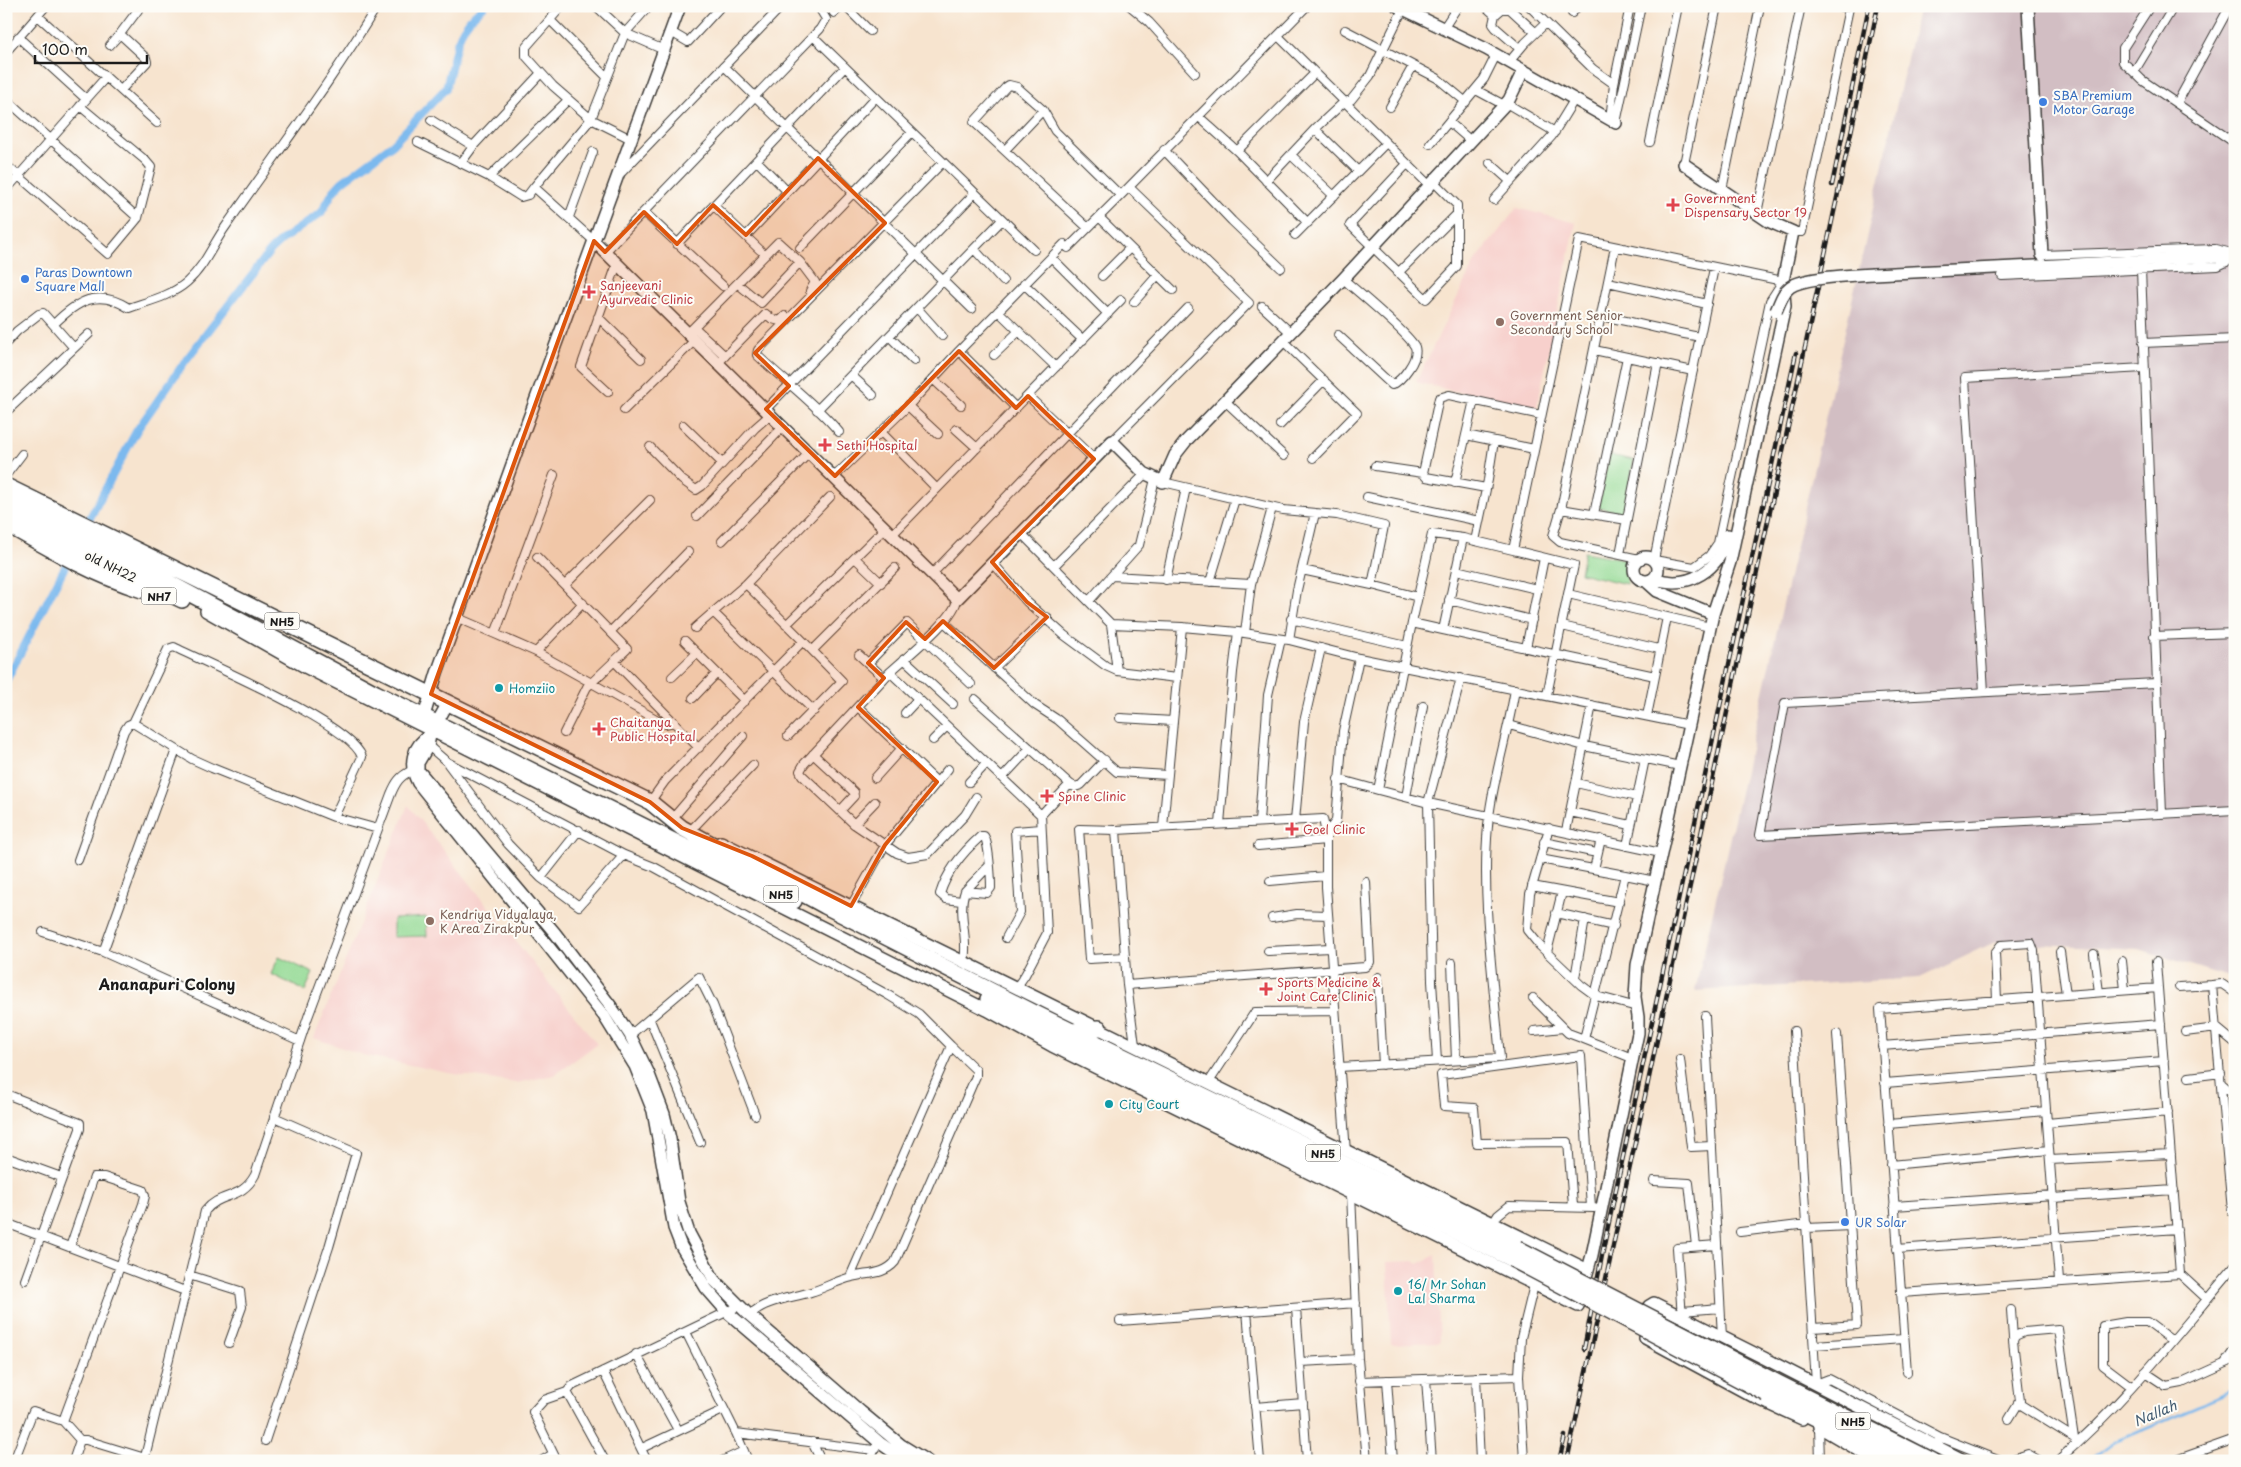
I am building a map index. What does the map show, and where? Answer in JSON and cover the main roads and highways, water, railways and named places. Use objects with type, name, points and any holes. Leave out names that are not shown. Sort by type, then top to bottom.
[{"type":"highway","name":"NH5","points":[[6,486],[57,532]]},
{"type":"highway","name":"NH5","points":[[6,500],[57,532],[212,610],[429,732],[974,991],[1010,1012],[1129,1058],[1767,1394],[1902,1461]]},
{"type":"highway","points":[[6,514],[57,532]]},
{"type":"highway","name":"NH7","points":[[6,524],[57,532],[212,610]]},
{"type":"highway","name":"NH5","points":[[122,564],[448,702],[650,802],[682,825],[825,906],[1073,1031],[1517,1248],[1792,1391],[1937,1448]]},
{"type":"highway","points":[[987,1010],[1010,1012]]},
{"type":"highway","points":[[1073,1031],[1099,1028]]},
{"type":"waterway","points":[[85,527],[137,430],[186,360],[271,250],[283,239],[321,213],[333,192],[342,182],[393,144],[446,88],[457,43],[463,29],[471,18],[484,6]]},
{"type":"waterway","points":[[6,681],[70,557]]},
{"type":"waterway","name":"Nallah","points":[[2088,1461],[2115,1441],[2235,1390]]},
{"type":"railway","points":[[1832,185],[1869,6]]},
{"type":"railway","points":[[1567,1461],[1878,6]]},
{"type":"railway","points":[[1584,1349],[1604,1245],[1796,353]]},
{"type":"railway","points":[[1559,1461],[1565,1436]]},
{"type":"place","name":"SBA Premium Motor Garage","points":[[2043,102]]},
{"type":"place","name":"Government Dispensary Sector 19","points":[[1673,205]]},
{"type":"place","name":"Paras Downtown Square Mall","points":[[25,279]]},
{"type":"place","name":"Sanjeevani Ayurvedic Clinic","points":[[589,292]]},
{"type":"place","name":"Government Senior Secondary School","points":[[1500,322]]},
{"type":"place","name":"Sethi Hospital","points":[[825,445]]},
{"type":"place","name":"Homziio","points":[[499,688]]},
{"type":"place","name":"Chaitanya Public Hospital","points":[[599,729]]},
{"type":"place","name":"Spine Clinic","points":[[1047,796]]},
{"type":"place","name":"Goel Clinic","points":[[1292,829]]},
{"type":"place","name":"Kendriya Vidyalaya, K Area Zirakpur","points":[[430,921]]},
{"type":"place","name":"Sports Medicine & Joint Care Clinic","points":[[1266,989]]},
{"type":"place","name":"City Court","points":[[1109,1104]]},
{"type":"place","name":"UR Solar","points":[[1845,1222]]},
{"type":"place","name":"16/ Mr Sohan Lal Sharma","points":[[1398,1291]]},
{"type":"district","name":"Ananapuri Colony","points":[[167,983]]}]
